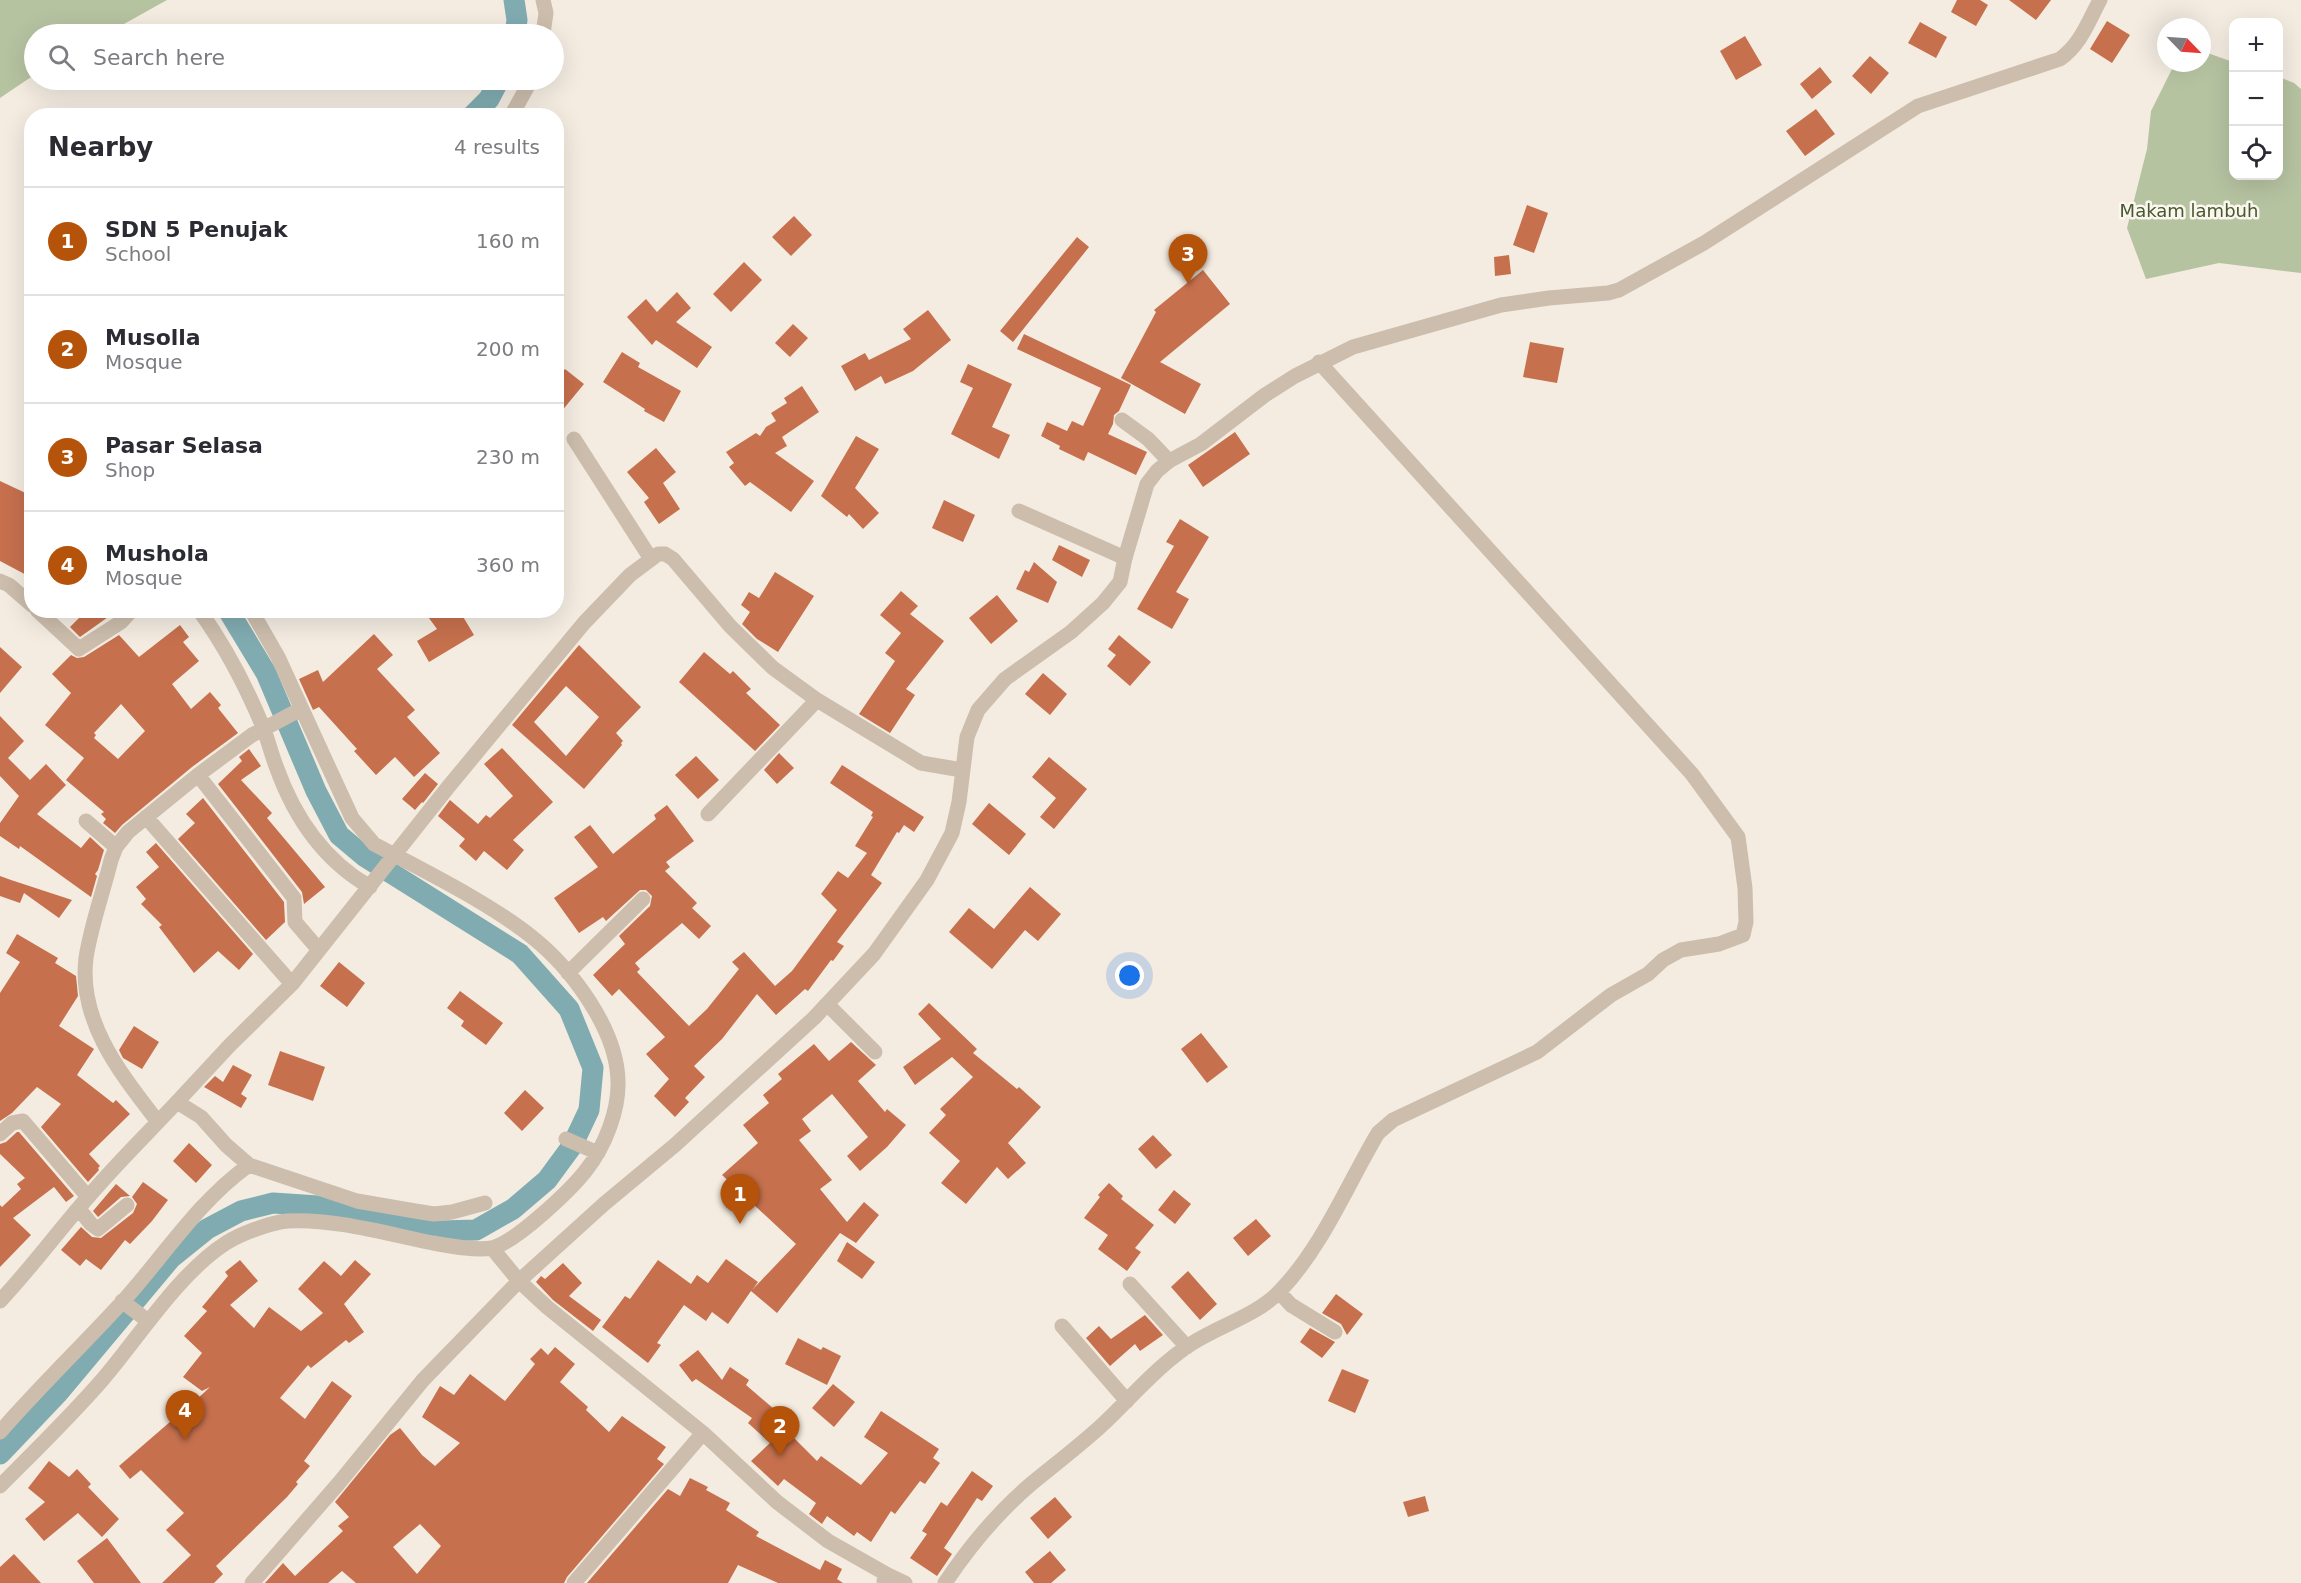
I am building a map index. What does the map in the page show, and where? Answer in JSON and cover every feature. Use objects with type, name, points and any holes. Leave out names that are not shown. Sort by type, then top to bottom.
[{"type":"street","points":[[543,0],[546,13],[544,24]]},
{"type":"street","points":[[254,1583],[423,1380],[519,1281],[604,1204],[675,1145],[827,1004],[874,954],[927,880],[952,833],[967,737],[978,710],[1005,679],[1071,632],[1103,603],[1120,582],[1147,484],[1157,471],[1169,461],[1201,444],[1265,395],[1319,362],[1353,347],[1501,305],[1619,290],[1704,243],[1918,106],[2060,59],[2069,53],[2084,33],[2100,0]]},
{"type":"street","points":[[515,108],[525,90]]},
{"type":"street","points":[[945,1583],[963,1556],[1029,1485],[1085,1441],[1155,1373],[1187,1347],[1242,1319],[1279,1292],[1309,1253],[1377,1133],[1385,1126],[1393,1120],[1537,1052],[1611,995],[1648,974],[1663,960],[1681,950],[1719,944],[1743,935],[1746,922],[1745,888],[1738,837],[1692,774],[1319,362]]},
{"type":"street","points":[[1122,420],[1148,439],[1169,461]]},
{"type":"street","points":[[574,440],[651,559]]},
{"type":"street","points":[[1019,511],[1125,558]]},
{"type":"street","points":[[0,1300],[26,1273],[83,1203],[230,1045],[292,984],[372,885],[390,859],[584,623],[630,575],[658,554],[665,554],[673,559],[747,643],[773,668],[817,700],[921,763],[962,770]]},
{"type":"street","points":[[0,581],[24,599]]},
{"type":"street","points":[[46,618],[79,649],[125,618]]},
{"type":"street","points":[[204,618],[225,648],[270,726],[277,768],[302,823],[341,868],[372,885]]},
{"type":"street","points":[[0,1485],[77,1408],[146,1320],[193,1270],[226,1243],[268,1225],[286,1221],[351,1223],[458,1247],[492,1248],[530,1223],[574,1184],[595,1152],[613,1117],[618,1081],[615,1060],[599,1017],[568,973],[531,936],[476,901],[390,859],[374,844],[352,818],[298,710],[278,657],[256,618]]},
{"type":"street","points":[[708,814],[817,700]]},
{"type":"street","points":[[158,1122],[110,1056],[100,1037],[87,994],[86,960],[89,943],[116,848],[128,832],[198,775],[270,726],[298,710]]},
{"type":"street","points":[[198,775],[294,898],[295,922],[319,950]]},
{"type":"street","points":[[146,817],[292,984]]},
{"type":"street","points":[[86,821],[116,848]]},
{"type":"street","points":[[568,973],[643,899]]},
{"type":"street","points":[[827,1004],[875,1052]]},
{"type":"street","points":[[177,1102],[201,1117],[226,1145],[249,1165],[356,1203],[434,1214],[452,1212],[485,1203]]},
{"type":"street","points":[[0,1134],[12,1123],[23,1121],[83,1203],[91,1224],[98,1229],[127,1205]]},
{"type":"street","points":[[569,1140],[595,1152]]},
{"type":"street","points":[[0,1432],[33,1394],[124,1303],[201,1207],[249,1165]]},
{"type":"street","points":[[351,1223],[356,1203]]},
{"type":"street","points":[[492,1248],[519,1281],[703,1434],[777,1502],[828,1542],[885,1579],[905,1583]]},
{"type":"street","points":[[1130,1284],[1187,1347]]},
{"type":"street","points":[[1279,1292],[1291,1305],[1335,1332]]},
{"type":"street","points":[[124,1303],[146,1320]]},
{"type":"street","points":[[1062,1326],[1127,1401]]},
{"type":"street","points":[[574,1583],[703,1434]]},
{"type":"green space","points":[[0,0],[167,0],[124,24],[24,24],[24,82],[0,98]]},
{"type":"green space","name":"Makam lambuh","points":[[2211,54],[2229,61],[2229,180],[2283,180],[2283,79],[2301,89],[2301,273],[2219,263],[2146,279],[2127,228],[2147,149],[2151,111],[2170,72],[2211,72]]},
{"type":"building","points":[[1957,0],[1980,0],[1988,5],[1976,26],[1951,12]]},
{"type":"building","points":[[2009,0],[2051,0],[2036,20]]},
{"type":"building","points":[[2107,21],[2130,35],[2112,63],[2090,49]]},
{"type":"building","points":[[1920,22],[1947,37],[1936,58],[1908,43]]},
{"type":"building","points":[[1745,36],[1762,65],[1736,80],[1720,51]]},
{"type":"building","points":[[1870,56],[1889,73],[1871,94],[1852,76]]},
{"type":"building","points":[[1820,67],[1832,82],[1812,99],[1800,84]]},
{"type":"building","points":[[1816,109],[1835,134],[1805,156],[1786,131]]},
{"type":"building","points":[[1527,205],[1548,213],[1534,253],[1513,245]]},
{"type":"building","points":[[794,216],[812,235],[791,256],[772,237]]},
{"type":"building","points":[[1077,237],[1089,247],[1013,342],[1000,331]]},
{"type":"building","points":[[1509,255],[1511,274],[1495,276],[1494,257]]},
{"type":"building","points":[[744,262],[762,280],[731,312],[713,294]]},
{"type":"building","points":[[1203,270],[1230,304],[1160,362],[1201,384],[1185,414],[1121,378],[1156,312],[1154,310]]},
{"type":"building","points":[[677,292],[691,308],[676,322],[712,347],[697,368],[656,340],[652,345],[627,317],[646,299],[657,312]]},
{"type":"building","points":[[928,310],[951,340],[913,371],[885,384],[881,376],[855,391],[841,366],[865,353],[869,360],[911,339],[903,329]]},
{"type":"building","points":[[793,324],[808,338],[790,357],[775,343]]},
{"type":"building","points":[[1024,334],[1131,385],[1119,411],[1114,415],[1108,434],[1147,452],[1136,475],[1088,452],[1084,461],[1059,449],[1060,446],[1041,436],[1047,422],[1067,431],[1072,421],[1083,426],[1101,388],[1017,349]]},
{"type":"building","points":[[1530,342],[1564,348],[1557,383],[1523,377]]},
{"type":"building","points":[[622,352],[640,363],[638,367],[681,391],[664,422],[603,382]]},
{"type":"building","points":[[968,364],[1012,384],[992,427],[1010,435],[999,459],[951,434],[973,388],[960,382]]},
{"type":"building","points":[[564,370],[584,384],[564,408]]},
{"type":"building","points":[[802,386],[819,412],[782,437],[787,446],[775,453],[814,481],[791,512],[750,482],[745,486],[729,467],[734,463],[726,452],[756,433],[760,436],[766,427],[776,421],[771,413],[787,403],[784,398]]},
{"type":"building","points":[[1235,432],[1250,454],[1203,487],[1188,465]]},
{"type":"building","points":[[856,436],[879,449],[855,488],[879,513],[863,529],[849,514],[847,517],[821,496]]},
{"type":"building","points":[[656,448],[676,472],[663,483],[680,509],[659,524],[644,502],[649,498],[627,472]]},
{"type":"building","points":[[0,481],[24,492],[24,574],[0,561]]},
{"type":"building","points":[[944,500],[975,515],[963,542],[932,528]]},
{"type":"building","points":[[1180,519],[1209,537],[1176,592],[1189,599],[1172,629],[1137,609],[1174,546],[1166,542]]},
{"type":"building","points":[[1059,545],[1090,560],[1082,577],[1052,560]]},
{"type":"building","points":[[1034,562],[1057,582],[1048,603],[1016,589],[1025,570],[1029,572]]},
{"type":"building","points":[[775,572],[814,596],[778,652],[757,639],[742,624],[750,612],[741,605],[749,592],[759,598]]},
{"type":"building","points":[[901,591],[918,606],[910,614],[944,641],[906,689],[915,695],[890,733],[859,714],[895,661],[885,653],[901,633],[880,615]]},
{"type":"building","points":[[997,595],[1018,621],[991,644],[969,618]]},
{"type":"building","points":[[79,618],[107,618],[80,637],[70,627]]},
{"type":"building","points":[[429,618],[464,618],[474,635],[429,662],[417,641],[437,629]]},
{"type":"building","points":[[180,625],[189,637],[183,642],[199,661],[172,684],[191,709],[210,692],[221,705],[218,708],[238,733],[192,767],[115,833],[103,823],[106,819],[101,814],[104,812],[66,780],[84,758],[45,725],[71,693],[52,674],[71,655],[77,658],[84,657],[119,635],[139,657]],"holes":[[[121,704],[145,731],[118,759],[94,738],[96,735],[94,733]]]},
{"type":"building","points":[[374,634],[393,655],[377,669],[415,710],[407,717],[440,753],[414,777],[395,757],[376,775],[354,751],[357,749],[319,707],[313,710],[299,679],[318,670],[323,682]]},
{"type":"building","points":[[1119,635],[1151,662],[1130,686],[1107,666],[1116,655],[1108,649]]},
{"type":"building","points":[[579,645],[641,707],[616,733],[623,741],[622,745],[584,789],[512,725]],"holes":[[[566,686],[599,717],[566,756],[534,722]]]},
{"type":"building","points":[[0,647],[22,667],[0,693]]},
{"type":"building","points":[[704,652],[730,674],[733,671],[751,689],[746,693],[780,725],[755,751],[679,682]]},
{"type":"building","points":[[1043,673],[1067,694],[1050,715],[1025,694]]},
{"type":"building","points":[[0,716],[24,741],[8,758],[30,780],[46,764],[66,785],[37,814],[81,848],[90,837],[104,850],[95,874],[97,876],[91,897],[20,846],[19,849],[0,836],[0,823],[19,796],[0,776]]},
{"type":"building","points":[[502,748],[553,802],[513,840],[524,850],[507,870],[484,851],[476,861],[459,846],[465,839],[438,816],[450,800],[478,824],[486,815],[490,818],[513,796],[484,764]]},
{"type":"building","points":[[249,749],[261,766],[241,780],[272,813],[267,818],[325,887],[304,904],[302,892],[218,784],[242,761],[239,757]]},
{"type":"building","points":[[779,753],[794,768],[777,784],[764,770]]},
{"type":"building","points":[[696,756],[719,780],[698,799],[675,775]]},
{"type":"building","points":[[1049,757],[1087,789],[1054,829],[1040,817],[1056,798],[1032,777]]},
{"type":"building","points":[[842,765],[924,817],[914,832],[904,825],[899,833],[897,832],[871,875],[882,883],[837,942],[844,946],[833,961],[831,960],[808,991],[805,989],[776,1015],[757,994],[722,1039],[694,1066],[705,1077],[685,1098],[689,1102],[675,1117],[654,1096],[669,1079],[646,1054],[665,1037],[619,989],[612,996],[593,975],[625,944],[619,936],[650,906],[652,896],[646,890],[640,890],[606,921],[603,917],[579,933],[554,898],[598,867],[574,837],[590,825],[613,854],[656,819],[654,815],[667,805],[694,841],[666,862],[670,867],[665,871],[697,903],[692,908],[711,926],[699,939],[682,923],[635,963],[640,969],[637,972],[689,1026],[707,1009],[739,969],[732,962],[744,952],[775,986],[792,971],[837,910],[821,894],[838,871],[848,878],[867,853],[855,846],[873,817],[871,816],[873,812],[830,783]]},
{"type":"building","points":[[425,773],[438,784],[415,810],[402,799]]},
{"type":"building","points":[[203,798],[284,902],[285,922],[266,940],[178,839],[195,823],[186,814]]},
{"type":"building","points":[[989,803],[1026,834],[1009,855],[972,824]]},
{"type":"building","points":[[156,843],[253,954],[239,970],[218,951],[194,973],[159,927],[162,925],[141,904],[146,899],[136,887],[159,867],[146,852]]},
{"type":"building","points":[[0,876],[72,900],[59,918],[24,893],[20,903],[0,896]]},
{"type":"building","points":[[1030,887],[1061,914],[1038,941],[1025,930],[992,969],[949,932],[969,908],[994,929]]},
{"type":"building","points":[[17,934],[58,958],[55,963],[76,976],[78,996],[59,1026],[94,1049],[77,1075],[113,1103],[116,1100],[130,1114],[89,1154],[100,1166],[88,1182],[41,1127],[61,1104],[37,1087],[12,1113],[0,1121],[0,993],[20,962],[6,953]]},
{"type":"building","points":[[339,962],[365,983],[347,1007],[320,986]]},
{"type":"building","points":[[460,991],[503,1023],[486,1045],[461,1026],[464,1021],[447,1008]]},
{"type":"building","points":[[929,1003],[977,1049],[973,1053],[1017,1089],[1019,1087],[1041,1107],[1008,1143],[1026,1163],[1008,1179],[997,1167],[966,1204],[941,1183],[960,1161],[929,1133],[946,1115],[940,1109],[973,1077],[952,1057],[915,1085],[903,1067],[941,1039],[918,1014]]},
{"type":"building","points":[[134,1026],[159,1042],[142,1069],[123,1058],[119,1050]]},
{"type":"building","points":[[1201,1033],[1228,1067],[1207,1083],[1181,1049]]},
{"type":"building","points":[[851,1042],[876,1065],[858,1081],[885,1112],[887,1109],[906,1125],[887,1147],[860,1171],[847,1156],[868,1137],[832,1094],[802,1119],[811,1131],[799,1140],[832,1180],[820,1189],[847,1222],[864,1202],[879,1215],[856,1243],[840,1233],[777,1313],[751,1291],[728,1324],[712,1312],[706,1321],[684,1305],[657,1343],[661,1345],[648,1363],[602,1327],[625,1296],[630,1299],[658,1260],[691,1284],[697,1275],[708,1283],[726,1259],[758,1282],[753,1289],[796,1244],[722,1175],[758,1143],[743,1125],[769,1103],[763,1095],[782,1079],[778,1074],[814,1044],[829,1061]]},
{"type":"building","points":[[280,1051],[325,1067],[313,1101],[268,1085]]},
{"type":"building","points":[[233,1065],[252,1075],[241,1094],[247,1098],[241,1108],[204,1087],[215,1076],[223,1082]]},
{"type":"building","points":[[525,1090],[544,1108],[522,1131],[504,1113]]},
{"type":"building","points":[[17,1132],[74,1196],[66,1202],[54,1187],[13,1218],[31,1235],[0,1267],[0,1205],[2,1207],[21,1189],[17,1184],[25,1178],[0,1154],[0,1144],[6,1142]]},
{"type":"building","points":[[1153,1135],[1172,1155],[1156,1169],[1138,1149]]},
{"type":"building","points":[[189,1143],[212,1165],[196,1183],[173,1161]]},
{"type":"building","points":[[143,1182],[168,1200],[130,1244],[125,1240],[101,1270],[86,1259],[80,1266],[61,1250],[81,1227],[92,1237],[101,1238],[133,1213],[137,1204],[132,1197]]},
{"type":"building","points":[[1109,1183],[1123,1196],[1121,1199],[1154,1225],[1135,1248],[1141,1252],[1127,1271],[1098,1249],[1108,1235],[1084,1218],[1100,1197],[1098,1195]]},
{"type":"building","points":[[116,1184],[130,1196],[121,1197],[98,1217],[93,1211]]},
{"type":"building","points":[[1174,1190],[1191,1204],[1175,1224],[1158,1210]]},
{"type":"building","points":[[1256,1219],[1271,1236],[1248,1256],[1233,1238]]},
{"type":"building","points":[[847,1242],[875,1262],[862,1279],[837,1261]]},
{"type":"building","points":[[240,1260],[258,1281],[230,1305],[254,1328],[269,1307],[301,1331],[323,1313],[298,1289],[324,1261],[341,1276],[355,1260],[371,1274],[344,1304],[364,1332],[349,1343],[346,1340],[311,1368],[308,1365],[280,1398],[305,1419],[332,1381],[352,1396],[304,1461],[310,1466],[296,1482],[298,1484],[216,1566],[223,1574],[214,1583],[162,1583],[191,1555],[166,1530],[184,1513],[141,1470],[130,1479],[119,1466],[178,1415],[181,1417],[210,1387],[202,1391],[183,1377],[202,1353],[184,1336],[207,1311],[202,1307],[228,1276],[225,1272]]},
{"type":"building","points":[[563,1263],[582,1283],[569,1296],[601,1320],[593,1331],[553,1300],[536,1282],[541,1276],[545,1279]]},
{"type":"building","points":[[1188,1271],[1217,1304],[1200,1320],[1171,1287]]},
{"type":"building","points":[[1336,1294],[1363,1314],[1347,1335],[1341,1324],[1322,1313]]},
{"type":"building","points":[[1145,1315],[1163,1335],[1140,1351],[1135,1344],[1110,1366],[1086,1338],[1099,1326],[1111,1339]]},
{"type":"building","points":[[1310,1328],[1335,1342],[1322,1358],[1300,1342]]},
{"type":"building","points":[[798,1338],[821,1350],[823,1347],[841,1356],[827,1385],[785,1364]]},
{"type":"building","points":[[555,1347],[575,1364],[560,1382],[588,1407],[586,1410],[609,1432],[622,1416],[666,1447],[657,1459],[664,1464],[564,1583],[356,1583],[342,1571],[328,1583],[265,1583],[283,1563],[295,1576],[343,1531],[338,1526],[349,1517],[335,1502],[390,1435],[400,1428],[422,1455],[435,1466],[460,1443],[422,1417],[440,1386],[454,1395],[470,1374],[505,1401],[535,1364],[530,1359],[541,1348],[548,1355]],"holes":[[[420,1524],[441,1546],[417,1574],[393,1547]]]},
{"type":"building","points":[[698,1350],[722,1380],[730,1367],[749,1380],[746,1385],[781,1415],[776,1420],[817,1461],[821,1456],[861,1485],[888,1453],[864,1437],[881,1411],[939,1449],[933,1458],[940,1463],[925,1484],[920,1481],[895,1514],[891,1511],[871,1542],[857,1532],[854,1536],[827,1516],[822,1524],[809,1514],[816,1503],[784,1479],[778,1486],[751,1461],[770,1443],[748,1423],[752,1418],[696,1379],[692,1382],[679,1365]]},
{"type":"building","points":[[1342,1369],[1369,1380],[1355,1413],[1328,1401]]},
{"type":"building","points":[[833,1384],[855,1402],[834,1427],[812,1408]]},
{"type":"building","points":[[49,1461],[69,1477],[77,1469],[91,1484],[88,1487],[119,1519],[102,1537],[78,1513],[44,1541],[25,1519],[45,1502],[28,1488]]},
{"type":"building","points":[[972,1471],[993,1486],[982,1501],[977,1498],[944,1548],[952,1554],[937,1576],[910,1558],[927,1534],[922,1531],[941,1502],[947,1506]]},
{"type":"building","points":[[690,1478],[708,1487],[706,1490],[730,1503],[726,1510],[759,1532],[756,1536],[820,1570],[825,1560],[842,1569],[837,1579],[843,1583],[778,1583],[738,1565],[728,1583],[587,1583],[668,1489],[680,1496]]},
{"type":"building","points":[[1425,1496],[1429,1511],[1408,1517],[1403,1502]]},
{"type":"building","points":[[1055,1497],[1072,1517],[1048,1539],[1030,1518]]},
{"type":"building","points":[[107,1538],[141,1583],[94,1583],[77,1561]]},
{"type":"building","points":[[1050,1551],[1066,1570],[1051,1583],[1034,1583],[1025,1572]]},
{"type":"building","points":[[14,1554],[41,1583],[0,1583],[0,1567]]},
{"type":"waterway","points":[[514,0],[516,24]]},
{"type":"waterway","points":[[480,108],[494,90]]},
{"type":"waterway","points":[[0,1454],[58,1393],[171,1258],[207,1229],[241,1211],[273,1203],[318,1206],[440,1231],[476,1230],[513,1209],[547,1180],[572,1146],[589,1110],[593,1068],[569,1009],[520,954],[364,856],[339,835],[316,791],[266,673],[233,618]]},
{"type":"place","name":"Pasar Selasa","points":[[1188,284]]},
{"type":"place","name":"SDN 5 Penujak","points":[[740,1224]]},
{"type":"place","name":"Mushola","points":[[185,1440]]},
{"type":"place","name":"Musolla","points":[[780,1456]]}]
